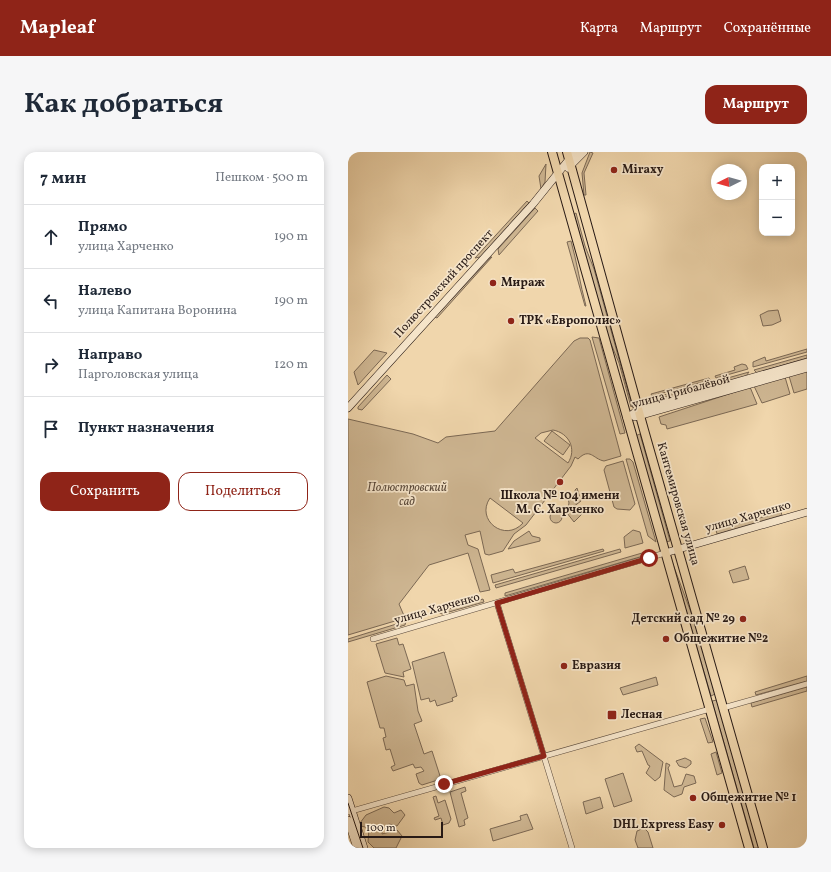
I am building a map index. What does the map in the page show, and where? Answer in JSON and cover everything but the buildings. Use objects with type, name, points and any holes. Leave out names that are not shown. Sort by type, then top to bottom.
[{"type":"main road","points":[[552,152],[749,848]]},
{"type":"main road","name":"Кантемировская улица","points":[[570,157],[639,414],[763,848]]},
{"type":"street","name":"Полюстровский проспект","points":[[348,408],[558,175],[570,157],[584,152]]},
{"type":"street","name":"улица Грибалёвой","points":[[627,418],[807,362]]},
{"type":"street","name":"улица Грибалёвой","points":[[639,414],[807,368]]},
{"type":"street","name":"улица Харченко","points":[[373,639],[807,512]]},
{"type":"street","points":[[497,603],[572,848]]},
{"type":"street","points":[[723,708],[807,684]]},
{"type":"street","points":[[350,811],[710,709]]},
{"type":"street","points":[[348,798],[350,811],[364,848]]},
{"type":"street","points":[[348,820],[357,848]]},
{"type":"green space","points":[[590,152],[593,153],[584,173],[586,195],[584,195],[582,173]]},
{"type":"green space","points":[[546,164],[545,182],[541,189],[539,176]]},
{"type":"green space","points":[[527,201],[529,203],[480,257],[475,258]]},
{"type":"green space","points":[[535,208],[538,211],[499,255],[498,249]]},
{"type":"green space","points":[[576,213],[585,246],[594,269],[632,406],[631,407],[619,363],[609,339],[574,214]]},
{"type":"green space","points":[[571,241],[582,290],[586,306],[567,242]]},
{"type":"green space","points":[[491,257],[437,318],[435,317]]},
{"type":"green space","points":[[778,310],[781,321],[772,325],[763,326],[760,315],[768,311]]},
{"type":"green space","points":[[592,337],[599,338],[625,433],[620,434]]},
{"type":"green space","name":"Полюстровский сад","points":[[580,338],[588,338],[590,340],[621,456],[604,461],[589,454],[586,454],[578,459],[575,457],[571,466],[526,525],[514,534],[503,551],[489,555],[485,554],[480,531],[465,535],[468,545],[478,549],[490,590],[480,592],[468,553],[429,565],[399,604],[405,618],[348,635],[348,419],[413,434],[438,443],[446,437],[495,431],[574,341]],"holes":[[[553,430],[563,434],[570,442],[572,452],[568,463],[535,438],[541,433]],[[490,498],[523,523],[516,529],[508,531],[501,530],[494,526],[489,521],[486,514],[486,506]]]},
{"type":"green space","points":[[807,349],[807,352],[753,367],[753,362],[765,357],[766,361]]},
{"type":"green space","points":[[374,350],[387,353],[358,385],[354,372]]},
{"type":"green space","points":[[807,355],[807,358],[757,373],[754,370]]},
{"type":"green space","points":[[742,364],[746,365],[748,369],[716,378],[715,376],[735,370],[734,367]]},
{"type":"green space","points":[[807,371],[807,389],[794,393],[789,376]]},
{"type":"green space","points":[[749,372],[746,376],[718,384],[717,381]]},
{"type":"green space","points":[[387,375],[391,379],[362,410],[358,409],[358,407]]},
{"type":"green space","points":[[785,377],[790,394],[762,403],[754,386]]},
{"type":"green space","points":[[709,378],[710,380],[652,396],[651,394]]},
{"type":"green space","points":[[710,382],[711,386],[653,400],[653,398]]},
{"type":"green space","points":[[750,387],[757,404],[667,429],[666,425],[661,424],[659,417]]},
{"type":"green space","points":[[552,431],[570,445],[563,455],[544,441]]},
{"type":"green space","points":[[640,434],[670,541],[665,542],[635,436]]},
{"type":"green space","points":[[626,459],[630,459],[633,462],[656,542],[648,536]]},
{"type":"green space","points":[[623,461],[635,504],[630,510],[617,509],[614,507],[604,470],[606,466]]},
{"type":"green space","points":[[577,488],[581,501],[573,507],[574,510],[582,510],[583,513],[574,522],[567,513],[569,503],[568,498],[576,495],[575,490]]},
{"type":"green space","points":[[554,511],[558,511],[562,517],[558,523],[554,523],[550,519],[550,515]]},
{"type":"green space","points":[[781,512],[782,515],[717,534],[716,530]]},
{"type":"green space","points":[[633,530],[640,532],[643,543],[625,548],[624,537]]},
{"type":"green space","points":[[529,531],[532,536],[540,538],[540,541],[508,549],[514,541]]},
{"type":"green space","points":[[603,549],[604,551],[493,583],[491,575],[513,569],[515,573]]},
{"type":"green space","points":[[620,549],[621,552],[496,588],[495,585]]},
{"type":"green space","points":[[649,551],[650,554],[505,596],[505,593]]},
{"type":"green space","points":[[671,559],[695,623],[715,694],[711,696]]},
{"type":"green space","points":[[745,566],[749,579],[733,583],[729,571]]},
{"type":"green space","points":[[483,599],[484,602],[442,614],[438,612]]},
{"type":"green space","points":[[406,621],[405,625],[348,642],[348,639]]},
{"type":"green space","points":[[397,638],[399,645],[403,644],[411,669],[403,672],[404,677],[385,673],[376,644]]},
{"type":"green space","points":[[444,652],[457,696],[452,698],[453,701],[437,706],[435,700],[430,702],[429,698],[421,700],[412,662]]},
{"type":"green space","points":[[386,676],[404,680],[406,686],[414,684],[418,711],[422,721],[414,724],[424,754],[432,751],[441,779],[422,785],[419,783],[416,774],[424,771],[421,767],[415,768],[413,764],[393,771],[391,767],[395,765],[390,749],[386,750],[383,738],[386,737],[384,728],[380,728],[367,682]]},
{"type":"green space","points":[[807,676],[807,681],[756,695],[755,692]]},
{"type":"green space","points":[[656,677],[658,685],[623,695],[620,688]]},
{"type":"green space","points":[[807,687],[807,691],[752,707],[751,703]]},
{"type":"green space","points":[[717,700],[759,848],[754,848],[712,701]]},
{"type":"green space","points":[[705,718],[713,742],[708,743],[700,719]]},
{"type":"green space","points":[[639,744],[663,762],[660,777],[655,781],[646,773],[650,766],[648,765],[642,751],[637,752],[635,747]]},
{"type":"green space","points":[[716,752],[722,773],[717,775],[711,754]]},
{"type":"green space","points":[[685,758],[691,761],[691,764],[686,768],[679,766],[676,761]]},
{"type":"green space","points":[[666,763],[670,765],[668,768],[674,787],[682,785],[686,774],[694,776],[696,783],[684,787],[682,794],[674,797],[664,790]]},
{"type":"green space","points":[[623,773],[632,801],[614,807],[605,779]]},
{"type":"green space","points":[[465,787],[466,791],[461,793],[468,818],[464,820],[465,825],[459,827],[450,792]]},
{"type":"green space","points":[[436,796],[438,803],[445,800],[451,819],[449,823],[443,825],[441,818],[435,820],[434,818],[439,816],[433,797]]},
{"type":"green space","points":[[600,797],[603,808],[586,814],[583,802]]},
{"type":"green space","points":[[384,807],[389,808],[394,813],[401,810],[405,815],[397,826],[389,824],[382,829],[382,834],[397,830],[402,836],[396,848],[374,848],[368,842],[369,828],[361,826],[360,823],[366,815]]},
{"type":"green space","points":[[527,814],[533,829],[493,841],[490,829],[521,820],[520,816]]},
{"type":"green space","points":[[644,828],[648,832],[653,848],[638,848],[635,840],[637,831]]},
{"type":"tram line","points":[[348,803],[363,848]]},
{"type":"place","name":"Miraxy","points":[[614,170]]},
{"type":"place","name":"Мираж","points":[[493,283]]},
{"type":"place","name":"ТРК «Европолис»","points":[[511,321]]},
{"type":"place","name":"Школа № 104 имени М. С. Харченко","points":[[560,482]]},
{"type":"place","name":"Детский сад № 29","points":[[743,619]]},
{"type":"place","name":"Общежитие №2","points":[[666,639]]},
{"type":"place","name":"Евразия","points":[[564,666]]},
{"type":"place","name":"Лесная","points":[[612,715]]},
{"type":"place","name":"Общежитие № 1","points":[[693,798]]},
{"type":"place","name":"DHL Express Easy","points":[[722,825]]},
{"type":"route","points":[[444,784],[544,756],[497,603],[649,558]]}]
